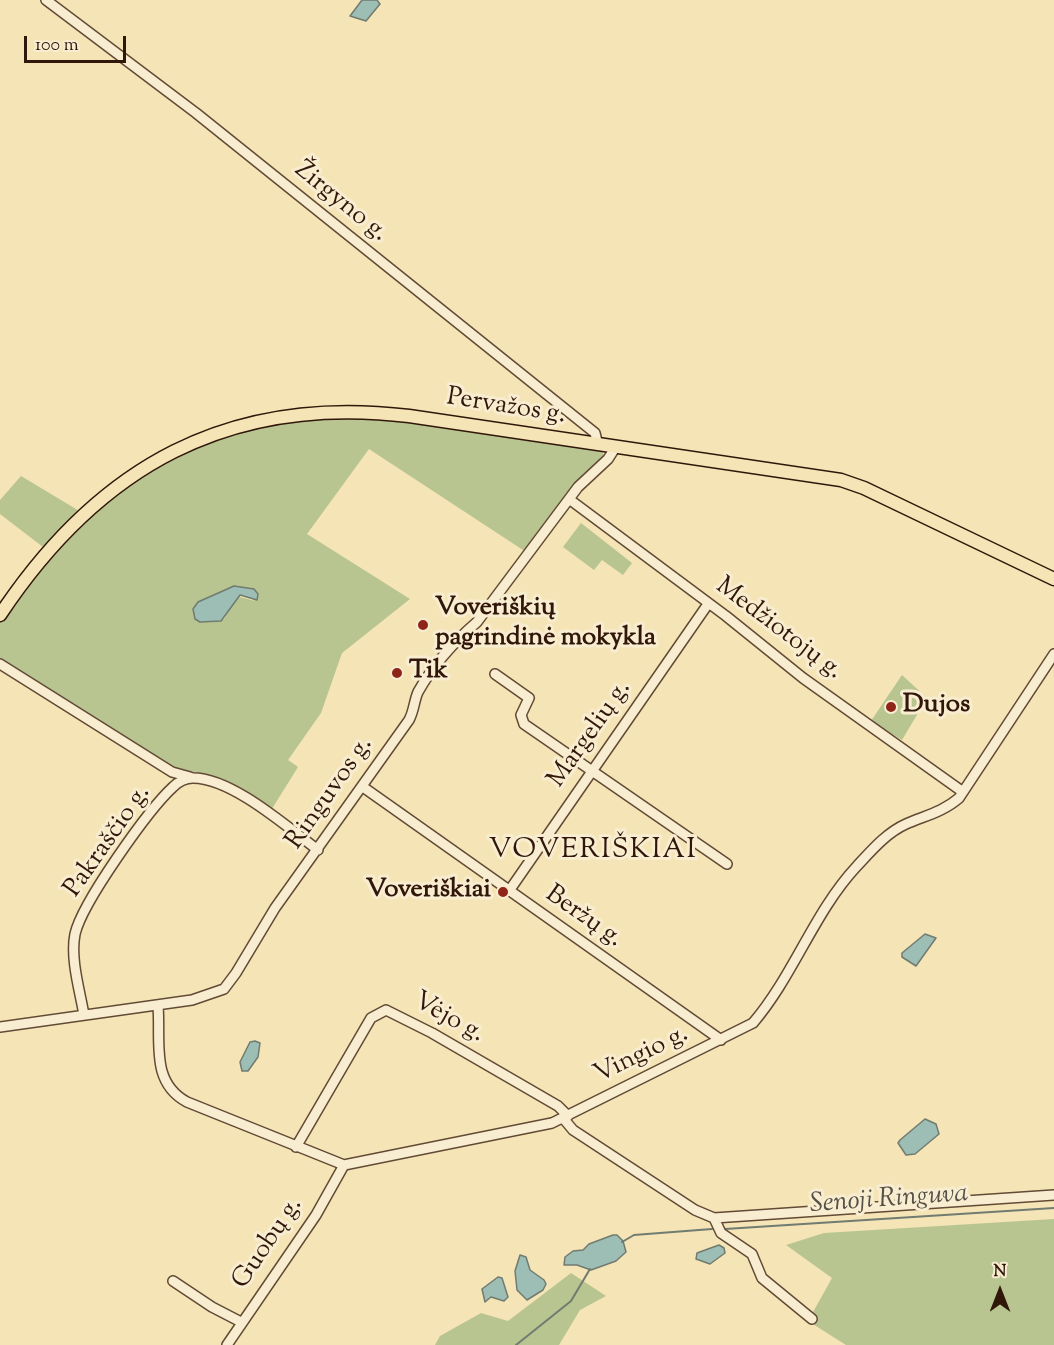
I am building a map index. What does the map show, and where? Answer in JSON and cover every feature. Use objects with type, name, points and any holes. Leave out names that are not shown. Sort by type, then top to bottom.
[{"type":"main road","name":"Pervažos g.","points":[[0,615],[46,551],[133,473],[180,447],[255,423],[316,412],[377,412],[841,480],[864,488],[1054,579]]},
{"type":"street","name":"Žirgyno g.","points":[[46,0],[196,113],[596,433],[598,446]]},
{"type":"street","name":"Ringuvos g.","points":[[0,1027],[158,1006],[206,997],[230,983],[275,908],[409,720],[416,698],[426,682],[460,637],[477,621],[569,499],[588,477],[609,459],[615,448]]},
{"type":"street","name":"Medžiotojų g.","points":[[569,499],[803,678],[963,792]]},
{"type":"street","name":"Margelių g.","points":[[509,891],[708,604]]},
{"type":"street","name":"Vingio g.","points":[[344,1166],[536,1128],[565,1117],[753,1023],[769,1004],[835,894],[875,847],[904,825],[944,809],[963,792],[1054,654]]},
{"type":"street","points":[[0,664],[172,772],[212,782],[235,792],[318,850]]},
{"type":"street","points":[[495,675],[529,698],[520,715],[524,724],[727,864]]},
{"type":"street","points":[[172,772],[173,786]]},
{"type":"street","name":"Pakraščio g.","points":[[84,1016],[74,954],[77,927],[140,826],[173,786],[192,778]]},
{"type":"street","name":"Beržų g.","points":[[363,787],[721,1040]]},
{"type":"street","points":[[158,1006],[161,1071],[172,1092],[187,1102],[344,1166]]},
{"type":"street","name":"Vėjo g.","points":[[296,1147],[371,1018],[386,1010],[451,1044],[558,1106],[565,1117]]},
{"type":"street","points":[[565,1117],[573,1130],[695,1210],[714,1218],[1054,1195]]},
{"type":"street","name":"Guobų g.","points":[[227,1345],[316,1215],[344,1166]]},
{"type":"street","points":[[714,1218],[721,1233],[739,1242],[752,1254],[762,1278],[812,1319]]},
{"type":"street","points":[[173,1281],[212,1307],[241,1322]]},
{"type":"green space","points":[[369,415],[602,450],[604,457],[526,552],[369,449],[307,534],[410,599],[342,653],[321,713],[288,760],[298,767],[270,812],[158,759],[0,658],[0,619],[70,532],[146,470],[207,441],[298,417]],"holes":[[[234,586],[255,601],[236,596],[224,619],[193,609],[198,602]]]},
{"type":"green space","points":[[21,476],[81,512],[43,547],[0,514],[0,500]]},
{"type":"green space","points":[[581,523],[632,563],[623,575],[602,560],[594,570],[563,547]]},
{"type":"green space","points":[[902,675],[927,698],[902,740],[871,721]]},
{"type":"green space","points":[[1054,1219],[1054,1345],[846,1345],[808,1321],[832,1278],[786,1245],[824,1233]]},
{"type":"green space","points":[[571,1273],[606,1296],[580,1310],[559,1345],[435,1345],[440,1336],[481,1313],[508,1321]]},
{"type":"water","points":[[362,0],[377,0],[380,4],[366,21],[350,16]]},
{"type":"water","points":[[234,586],[254,589],[258,594],[257,600],[240,595],[221,621],[200,622],[195,619],[193,609],[198,602]]},
{"type":"water","points":[[925,934],[936,938],[916,966],[902,957],[902,953]]},
{"type":"water","points":[[250,1042],[260,1043],[258,1057],[248,1071],[242,1071],[240,1062]]},
{"type":"water","points":[[925,1119],[936,1124],[939,1134],[915,1154],[906,1155],[898,1143]]},
{"type":"water","points":[[617,1235],[623,1241],[626,1252],[616,1261],[591,1270],[577,1265],[564,1265],[565,1257],[573,1251],[583,1250],[589,1244]]},
{"type":"water","points":[[719,1245],[724,1248],[725,1253],[710,1264],[696,1259],[697,1253]]},
{"type":"water","points":[[520,1255],[526,1257],[530,1270],[546,1284],[543,1290],[527,1300],[517,1290],[515,1271]]},
{"type":"water","points":[[498,1277],[502,1278],[508,1297],[504,1301],[491,1297],[485,1302],[482,1289]]},
{"type":"waterway","name":"Senoji Ringuva","points":[[725,1229],[1054,1208]]},
{"type":"waterway","name":"Senoji Ringuva","points":[[622,1242],[634,1235],[712,1229]]},
{"type":"waterway","name":"Senoji Ringuva","points":[[516,1345],[571,1301],[590,1269]]},
{"type":"place","name":"Voveriškių pagrindinė mokykla","points":[[423,625]]},
{"type":"place","name":"Tik","points":[[397,673]]},
{"type":"place","name":"Dujos","points":[[891,707]]},
{"type":"place","name":"Voveriškiai","points":[[503,892]]},
{"type":"district","name":"VOVERIŠKIAI","points":[[593,852]]}]
